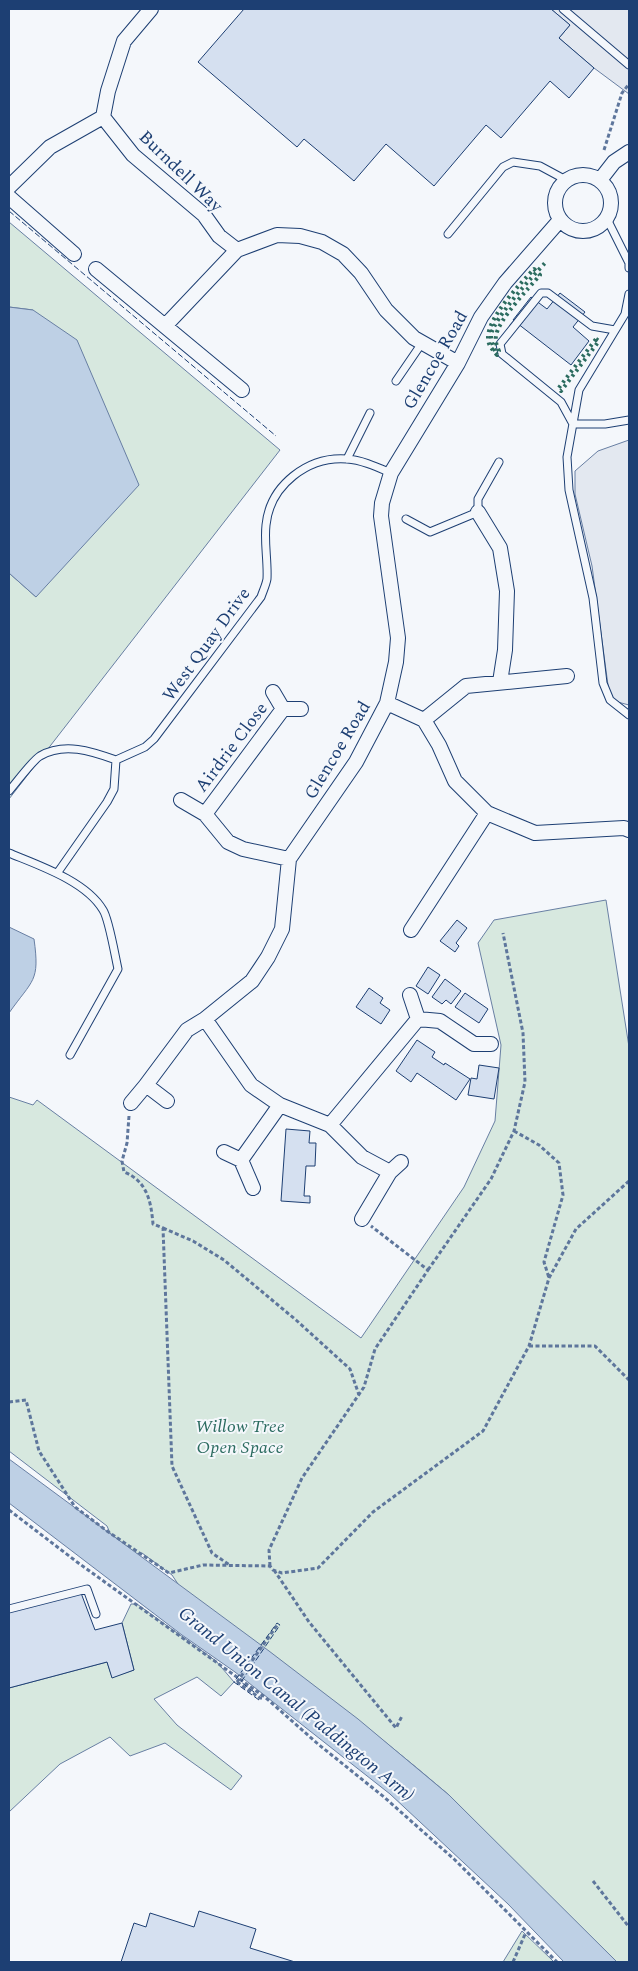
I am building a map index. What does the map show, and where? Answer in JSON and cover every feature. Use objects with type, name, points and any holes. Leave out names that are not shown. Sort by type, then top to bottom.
[{"type":"street","points":[[9,187],[50,147],[103,117],[108,91],[124,41],[152,9]]},
{"type":"street","name":"Burndell Way","points":[[103,117],[133,155],[204,215],[219,236],[237,250]]},
{"type":"street","points":[[600,180],[614,162],[629,152]]},
{"type":"street","points":[[585,175],[600,180],[607,187],[611,196],[612,206],[607,219],[600,226],[591,231],[581,232],[567,227],[560,220],[556,211],[555,201],[559,188],[566,180],[575,176],[585,175]]},
{"type":"street","points":[[9,197],[74,254]]},
{"type":"street","name":"Glencoe Road","points":[[131,1103],[187,1030],[205,1019],[252,981],[268,957],[282,929],[289,859],[356,762],[387,703],[396,662],[398,638],[381,516],[382,503],[391,473],[458,363],[481,317],[505,283],[560,220]]},
{"type":"street","points":[[165,326],[237,250],[277,235],[300,236],[322,242],[344,254],[386,310],[414,338],[458,363]]},
{"type":"street","points":[[96,270],[242,390]]},
{"type":"street","points":[[478,512],[500,548],[507,591],[505,650],[500,682]]},
{"type":"street","points":[[424,720],[466,686],[567,676]]},
{"type":"street","points":[[273,692],[283,709]]},
{"type":"street","points":[[387,703],[424,720],[439,745],[455,781],[487,813],[535,833],[624,828],[629,830]]},
{"type":"street","name":"Airdrie Close","points":[[289,859],[244,849],[228,842],[205,814],[283,709],[302,710]]},
{"type":"street","points":[[181,800],[205,814]]},
{"type":"street","points":[[411,930],[487,813]]},
{"type":"street","points":[[410,995],[418,1019]]},
{"type":"street","points":[[205,1019],[251,1086],[280,1105],[330,1125],[362,1157],[390,1172]]},
{"type":"street","points":[[418,1019],[440,1021],[474,1044],[491,1044]]},
{"type":"street","points":[[330,1125],[418,1019]]},
{"type":"street","points":[[146,1085],[167,1102]]},
{"type":"street","points":[[241,1160],[280,1105]]},
{"type":"street","points":[[224,1152],[241,1160],[253,1188]]},
{"type":"street","points":[[362,1219],[390,1172],[401,1162]]},
{"type":"lane","points":[[564,9],[629,65]]},
{"type":"lane","points":[[448,234],[503,167],[513,162],[540,166],[566,180]]},
{"type":"lane","points":[[607,219],[629,263],[629,268]]},
{"type":"lane","points":[[574,424],[562,402],[502,354],[500,344],[541,293],[548,293],[592,326],[615,330]]},
{"type":"lane","points":[[629,294],[625,314],[579,390],[567,457],[569,490],[593,598],[603,683],[610,700],[629,715]]},
{"type":"lane","points":[[396,381],[422,343]]},
{"type":"lane","points":[[347,458],[370,413]]},
{"type":"lane","points":[[574,424],[605,424],[629,420]]},
{"type":"lane","name":"West Quay Drive","points":[[116,760],[145,747],[154,740],[261,597],[267,580],[266,524],[272,499],[292,475],[322,460],[347,458],[364,462],[391,473]]},
{"type":"lane","points":[[406,519],[430,532],[478,512],[478,499],[498,462]]},
{"type":"lane","points":[[9,791],[39,756],[67,747],[97,753],[116,760],[114,789],[58,872]]},
{"type":"lane","points":[[9,853],[58,872],[92,897],[104,910],[118,969],[70,1055]]},
{"type":"lane","points":[[9,1609],[87,1589],[96,1614]]},
{"type":"path","points":[[604,150],[622,93],[629,84]]},
{"type":"path","points":[[402,1716],[396,1728],[309,1622],[270,1566],[270,1550],[302,1478],[364,1387],[375,1349],[491,1179],[514,1132],[526,1082],[523,1033],[503,933]]},
{"type":"path","points":[[131,1103],[127,1143],[122,1161],[124,1172],[135,1176],[151,1202],[153,1224],[193,1241],[224,1260],[296,1320],[350,1369],[359,1395]]},
{"type":"path","points":[[514,1132],[539,1145],[559,1163],[563,1195],[544,1262],[549,1278]]},
{"type":"path","points":[[273,1570],[282,1573],[318,1568],[373,1512],[483,1431],[529,1346],[549,1278],[576,1228],[629,1181]]},
{"type":"path","points":[[362,1219],[428,1270]]},
{"type":"path","points":[[163,1228],[172,1466],[212,1553],[231,1566]]},
{"type":"path","points":[[529,1346],[595,1346],[629,1380]]},
{"type":"path","points":[[9,1402],[26,1400],[39,1451],[75,1507],[169,1573],[203,1565],[270,1566]]},
{"type":"path","points":[[9,1510],[77,1562],[266,1698],[318,1744],[384,1797],[455,1860],[557,1962]]},
{"type":"path","points":[[266,1698],[260,1698],[238,1682],[278,1624]]},
{"type":"path","points":[[593,1881],[629,1927]]},
{"type":"path","points":[[513,1962],[526,1932]]},
{"type":"green space","points":[[9,222],[280,450],[9,799],[9,573],[36,597],[33,310],[9,307]]},
{"type":"green space","name":"Willow Tree Open Space","points":[[606,900],[629,1047],[629,1962],[617,1962],[600,1948],[449,1795],[316,1688],[180,1587],[172,1575],[142,1553],[136,1554],[110,1533],[107,1526],[9,1451],[9,1097],[33,1105],[37,1100],[361,1338],[464,1187],[495,1121],[501,1045],[478,943],[494,920]]},
{"type":"green space","points":[[131,1604],[137,1604],[216,1661],[234,1682],[221,1696],[197,1677],[154,1699],[177,1725],[242,1776],[231,1790],[165,1743],[130,1756],[110,1737],[60,1764],[9,1812],[9,1688],[107,1662],[112,1677],[134,1670],[122,1623]]},
{"type":"green space","points":[[522,1931],[551,1959],[554,1962],[503,1962]]},
{"type":"shaded area","points":[[551,9],[629,9],[629,94],[594,68],[559,38],[570,25]]},
{"type":"shaded area","points":[[629,440],[629,705],[610,700],[592,566],[575,494],[575,471],[598,451]]},
{"type":"water","points":[[9,307],[33,310],[77,340],[139,485],[36,597],[9,573]]},
{"type":"water","points":[[9,927],[34,939],[36,964],[33,979],[9,1013]]},
{"type":"water","name":"Grand Union Canal (Paddington Arm)","points":[[9,1459],[358,1719],[449,1795],[617,1962],[564,1962],[508,1904],[390,1794],[235,1672],[182,1635],[9,1503]]},
{"type":"building","points":[[244,9],[551,9],[570,25],[559,38],[594,68],[569,98],[550,81],[501,138],[486,125],[434,186],[386,144],[354,181],[304,139],[297,147],[198,62]]},
{"type":"building","points":[[560,293],[585,312],[573,327],[589,341],[571,365],[513,320],[531,297],[547,309]]},
{"type":"building","points":[[457,920],[467,928],[456,943],[459,946],[455,952],[440,941]]},
{"type":"building","points":[[428,967],[440,975],[428,994],[416,986]]},
{"type":"building","points":[[445,979],[461,991],[451,1004],[446,1000],[442,1004],[432,997]]},
{"type":"building","points":[[369,988],[383,998],[380,1003],[390,1010],[381,1024],[356,1007]]},
{"type":"building","points":[[465,993],[488,1009],[479,1023],[455,1007]]},
{"type":"building","points":[[417,1040],[435,1052],[432,1057],[470,1079],[456,1100],[417,1073],[411,1082],[396,1071]]},
{"type":"building","points":[[479,1065],[499,1068],[494,1099],[468,1095],[471,1078],[477,1079]]},
{"type":"building","points":[[286,1129],[310,1131],[309,1143],[316,1143],[315,1166],[306,1166],[304,1196],[310,1196],[310,1203],[281,1201]]},
{"type":"building","points":[[81,1593],[95,1630],[122,1623],[134,1670],[112,1678],[107,1662],[9,1688],[9,1612]]},
{"type":"building","points":[[199,1911],[256,1929],[250,1948],[295,1962],[121,1962],[134,1923],[146,1927],[150,1913],[194,1927]]},
{"type":"hedge","points":[[495,351],[491,335],[499,319],[514,298],[545,263]]},
{"type":"hedge","points":[[534,269],[540,275],[515,304],[498,329],[496,344],[499,351],[497,355],[488,340],[493,320],[506,301],[534,269]]},
{"type":"hedge","points":[[596,339],[599,341],[561,391],[558,389],[596,339]]},
{"type":"fence","points":[[9,211],[276,436]]},
{"type":"fence","points":[[259,1700],[234,1682],[277,1623],[280,1625]]},
{"type":"fence","points":[[254,1692],[241,1682],[280,1625]]}]
